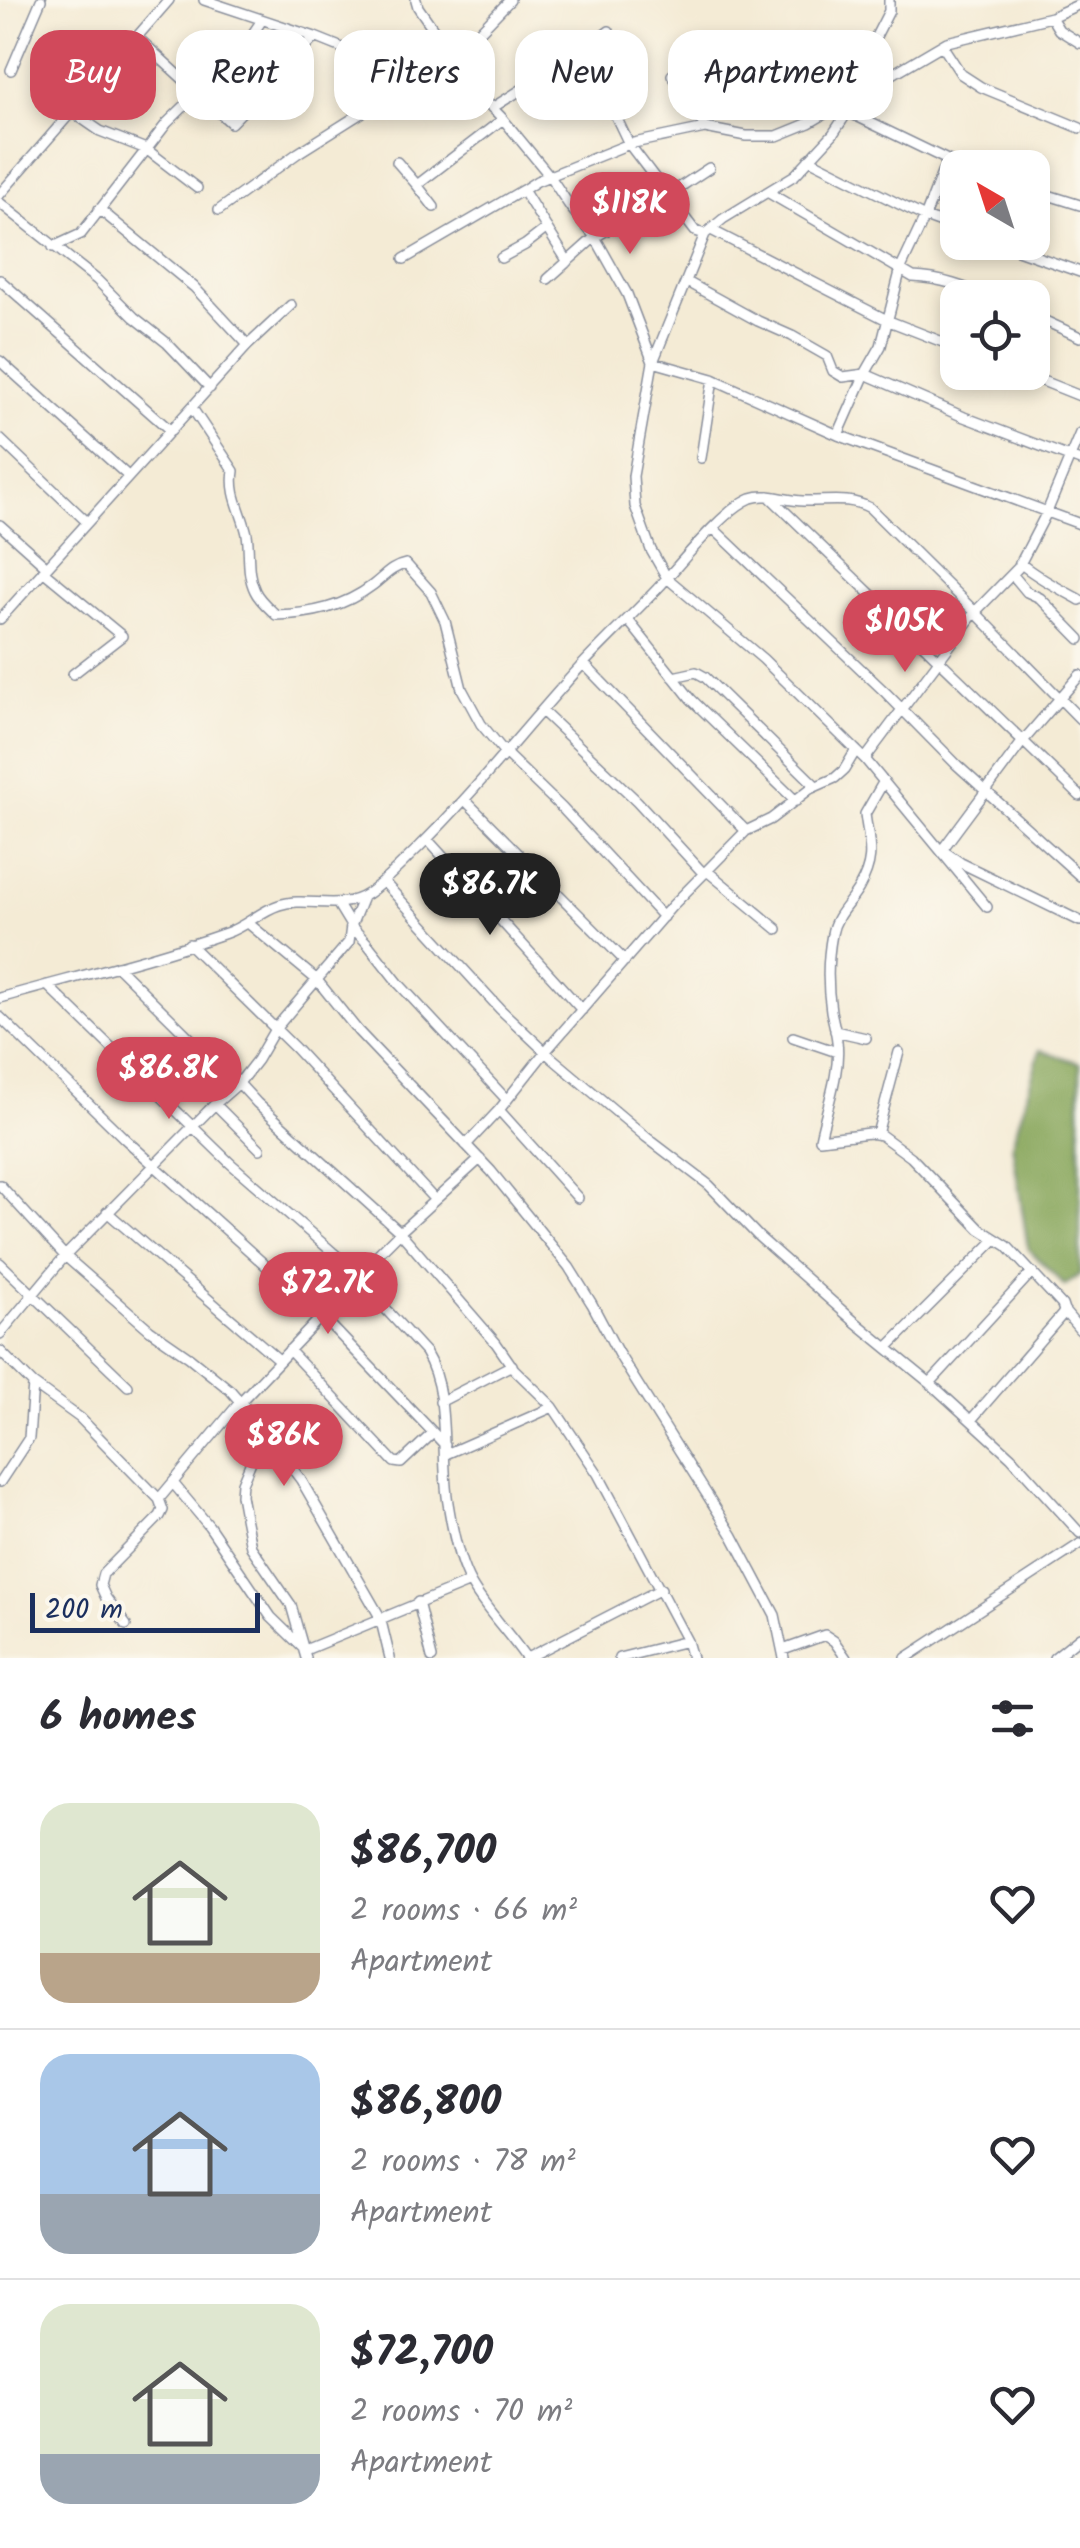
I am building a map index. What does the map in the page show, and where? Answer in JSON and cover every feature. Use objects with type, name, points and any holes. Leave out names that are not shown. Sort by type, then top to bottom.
[{"type":"street","points":[[11,70],[41,0]]},
{"type":"street","points":[[143,30],[169,0]]},
{"type":"street","points":[[204,0],[334,45]]},
{"type":"street","points":[[416,0],[435,30]]},
{"type":"street","points":[[480,30],[510,0]]},
{"type":"street","points":[[879,30],[889,11],[889,0]]},
{"type":"street","points":[[893,74],[942,45],[1051,17],[1080,4]]},
{"type":"street","points":[[1051,17],[1059,30],[1080,43]]},
{"type":"street","points":[[255,30],[262,20]]},
{"type":"street","points":[[942,45],[961,74],[981,88],[1080,128]]},
{"type":"street","points":[[156,54],[176,73]]},
{"type":"street","points":[[495,111],[550,175],[595,237],[627,294],[653,362]]},
{"type":"street","points":[[53,247],[81,234],[176,114]]},
{"type":"street","points":[[417,186],[504,119]]},
{"type":"street","points":[[0,194],[63,120]]},
{"type":"street","points":[[83,120],[100,132],[146,148],[197,188]]},
{"type":"street","points":[[219,210],[350,120]]},
{"type":"street","points":[[618,120],[629,144],[695,231],[708,232],[889,321],[940,341]]},
{"type":"street","points":[[701,120],[705,128]]},
{"type":"street","points":[[404,259],[550,175],[629,144],[705,128],[746,136],[776,136],[815,120]]},
{"type":"street","points":[[842,120],[795,175],[708,232],[653,362],[633,476],[635,506],[667,578],[763,659],[866,759],[987,907]]},
{"type":"street","points":[[864,120],[940,157]]},
{"type":"street","points":[[810,160],[940,223]]},
{"type":"street","points":[[397,162],[434,206]]},
{"type":"street","points":[[548,279],[595,237],[709,168]]},
{"type":"street","points":[[838,435],[881,346],[900,268],[940,178]]},
{"type":"street","points":[[523,190],[568,262]]},
{"type":"street","points":[[769,192],[913,277],[941,280]]},
{"type":"street","points":[[1050,196],[1080,205]]},
{"type":"street","points":[[0,203],[97,280],[134,318],[168,343],[210,388]]},
{"type":"street","points":[[99,209],[194,287],[248,345]]},
{"type":"street","points":[[501,258],[546,228]]},
{"type":"street","points":[[1046,260],[1080,272]]},
{"type":"street","points":[[0,280],[171,431]]},
{"type":"street","points":[[687,282],[827,356],[833,371],[843,377],[865,374],[1075,459]]},
{"type":"street","points":[[1,614],[248,345],[291,305]]},
{"type":"street","points":[[1050,323],[1080,337]]},
{"type":"street","points":[[0,361],[128,476]]},
{"type":"street","points":[[653,362],[713,379],[838,435],[1080,524]]},
{"type":"street","points":[[701,458],[713,379]]},
{"type":"street","points":[[1050,384],[1080,396]]},
{"type":"street","points":[[192,408],[234,471],[232,486],[246,533],[249,571],[255,593],[263,602],[276,615],[309,614],[332,608],[372,586],[394,566],[406,564],[431,592],[445,621],[462,689],[481,724],[663,917]]},
{"type":"street","points":[[866,759],[975,612],[1020,563],[1075,459],[1080,433]]},
{"type":"street","points":[[0,439],[87,522]]},
{"type":"street","points":[[768,495],[1080,796]]},
{"type":"street","points":[[0,998],[230,932],[275,906],[297,901],[336,903],[363,897],[384,882],[465,800],[584,664],[713,528],[749,499],[768,495],[804,501],[847,500],[870,508],[1080,719]]},
{"type":"street","points":[[0,525],[122,636],[73,674]]},
{"type":"street","points":[[713,528],[958,765],[1080,876]]},
{"type":"street","points":[[1020,563],[1044,582],[1080,600]]},
{"type":"street","points":[[1012,574],[1080,639]]},
{"type":"street","points":[[628,620],[691,699],[796,800]]},
{"type":"street","points":[[584,664],[746,831]]},
{"type":"street","points":[[673,677],[686,672],[705,677],[816,786]]},
{"type":"street","points":[[942,850],[1023,741],[1080,675]]},
{"type":"street","points":[[542,711],[705,872],[777,930]]},
{"type":"street","points":[[466,1145],[705,872],[746,831],[771,820],[816,786],[835,778],[856,750]]},
{"type":"street","points":[[884,781],[865,814],[871,842],[870,864],[859,890],[832,928],[827,968],[838,1044],[820,1139],[877,1134],[910,1156],[980,1228],[1008,1246],[1080,1330]]},
{"type":"street","points":[[465,800],[624,961]]},
{"type":"street","points":[[426,839],[582,1010]]},
{"type":"street","points":[[942,850],[1080,921]]},
{"type":"street","points":[[384,882],[544,1052],[709,1185],[759,1237],[930,1383],[1011,1457],[1080,1534]]},
{"type":"street","points":[[0,1334],[65,1256],[258,1060],[274,1029],[349,942],[350,926],[363,897]]},
{"type":"street","points":[[336,903],[350,926],[400,985],[507,1100]]},
{"type":"street","points":[[248,923],[317,980],[358,1031],[480,1159],[569,1267],[733,1536],[775,1616],[784,1654],[824,1635],[846,1658]]},
{"type":"street","points":[[189,944],[348,1103],[434,1200]]},
{"type":"street","points":[[117,966],[194,1042],[213,1055],[256,1103],[400,1232],[512,1365],[553,1407],[598,1474],[661,1589],[692,1658]]},
{"type":"street","points":[[47,984],[230,1163],[337,1256],[425,1352],[432,1363],[440,1402],[448,1500],[470,1582],[527,1658],[661,1589]]},
{"type":"street","points":[[0,1017],[153,1165],[322,1316],[445,1450]]},
{"type":"street","points":[[835,1031],[866,1038]]},
{"type":"street","points":[[793,1037],[837,1052]]},
{"type":"street","points":[[877,1134],[899,1052]]},
{"type":"street","points":[[215,1104],[260,1149]]},
{"type":"street","points":[[499,1110],[578,1198]]},
{"type":"street","points":[[159,1500],[241,1401],[356,1276],[480,1159]]},
{"type":"street","points":[[0,1185],[65,1256],[150,1330],[241,1401],[260,1424],[301,1480],[380,1617],[390,1658]]},
{"type":"street","points":[[107,1212],[280,1360]]},
{"type":"street","points":[[887,1348],[996,1240]]},
{"type":"street","points":[[0,1263],[128,1386]]},
{"type":"street","points":[[930,1383],[1032,1272]]},
{"type":"street","points":[[971,1420],[1064,1310]]},
{"type":"street","points":[[289,1350],[394,1462],[402,1463],[433,1433]]},
{"type":"street","points":[[0,1351],[34,1384],[80,1418],[159,1500],[163,1510],[160,1516],[103,1574],[100,1584],[126,1625]]},
{"type":"street","points":[[440,1402],[512,1365]]},
{"type":"street","points":[[0,1482],[29,1438],[34,1384]]},
{"type":"street","points":[[445,1450],[553,1407]]},
{"type":"street","points":[[260,1424],[242,1483],[243,1506],[251,1546],[291,1606],[306,1654]]},
{"type":"street","points":[[172,1483],[209,1526],[272,1617],[306,1654]]},
{"type":"street","points":[[906,1658],[1080,1544]]},
{"type":"street","points":[[306,1654],[380,1617],[470,1582]]},
{"type":"street","points":[[418,1602],[432,1658]]},
{"type":"street","points":[[1054,1658],[1080,1637]]},
{"type":"street","points":[[619,1658],[687,1641]]},
{"type":"green space","points":[[1040,1050],[1080,1063],[1080,1274],[1065,1286],[1028,1249],[1012,1144]]}]
